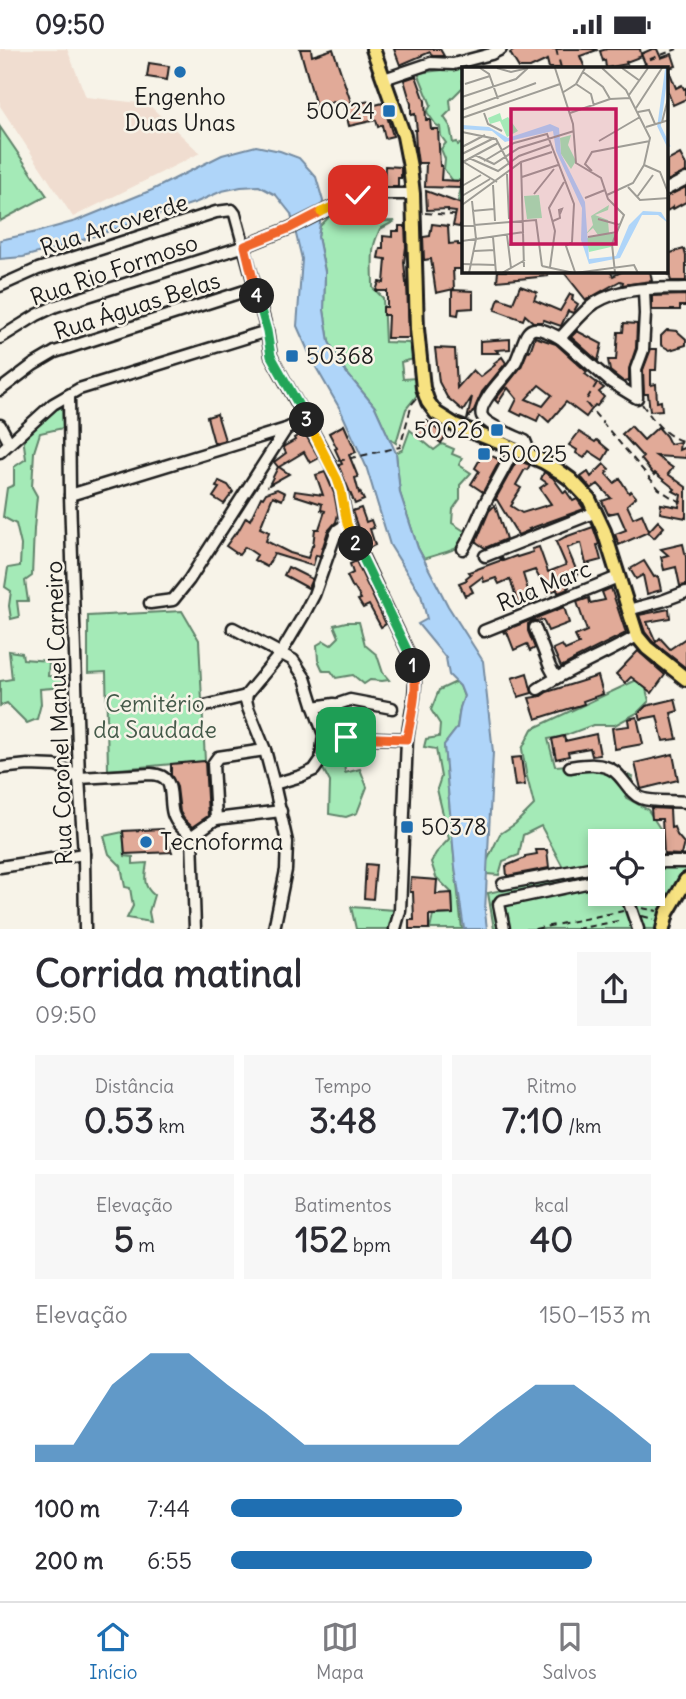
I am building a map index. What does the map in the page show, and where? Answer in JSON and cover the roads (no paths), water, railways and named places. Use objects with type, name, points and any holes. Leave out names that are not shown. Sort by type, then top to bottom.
[{"type":"main road","points":[[371,49],[390,94],[406,143],[413,194],[419,355],[423,388],[428,402],[436,413],[455,425],[544,462],[570,479],[589,499],[596,512],[637,636],[646,648],[686,679]]},
{"type":"main road","points":[[665,921],[686,880]]},
{"type":"street","points":[[371,49],[382,86],[385,92],[390,94]]},
{"type":"street","points":[[384,79],[431,63],[453,64],[501,49]]},
{"type":"street","points":[[668,188],[686,179]]},
{"type":"street","name":"Rua Rio Formoso","points":[[0,338],[61,304],[245,246],[290,228],[358,195],[413,194]]},
{"type":"street","name":"Rua Arcoverde","points":[[0,286],[51,265],[216,212],[232,210],[245,246]]},
{"type":"street","points":[[245,246],[272,360],[330,463],[341,491],[347,524],[412,661],[414,697],[407,739],[400,911],[395,929]]},
{"type":"street","name":"Rua Águas Belas","points":[[0,390],[55,352],[254,288]]},
{"type":"street","points":[[560,338],[594,304],[610,297],[632,290],[686,288]]},
{"type":"street","points":[[531,456],[525,441],[486,421],[481,414],[482,407],[516,361],[531,329],[540,328],[560,338],[618,387],[637,398],[636,369],[643,349],[644,290]]},
{"type":"street","points":[[0,451],[53,404],[79,389],[267,331]]},
{"type":"street","name":"Rua Coronel Manuel Carneiro","points":[[69,395],[85,929]]},
{"type":"street","points":[[70,495],[286,429],[306,419]]},
{"type":"street","points":[[0,425],[9,442]]},
{"type":"street","points":[[150,603],[173,600],[189,580],[286,429]]},
{"type":"street","points":[[463,549],[513,449]]},
{"type":"street","points":[[485,556],[596,512]]},
{"type":"street","points":[[274,929],[287,857],[287,842],[265,750],[246,697],[281,653],[303,616],[314,595],[335,535],[347,524]]},
{"type":"street","name":"Rua Marc","points":[[484,631],[618,576]]},
{"type":"street","points":[[628,610],[686,592]]},
{"type":"street","points":[[233,628],[293,660],[305,678],[324,735]]},
{"type":"street","points":[[535,628],[556,678]]},
{"type":"street","points":[[538,689],[637,636]]},
{"type":"street","points":[[205,706],[246,697]]},
{"type":"street","points":[[314,707],[350,700],[392,708]]},
{"type":"street","points":[[274,784],[314,770],[321,760],[324,735],[336,711],[335,705]]},
{"type":"street","points":[[339,737],[407,739]]},
{"type":"street","points":[[216,819],[214,761],[218,757],[265,750]]},
{"type":"street","points":[[570,767],[591,765],[612,770],[643,799],[686,802]]},
{"type":"street","points":[[0,768],[55,766],[79,778],[162,775],[170,786],[172,813],[192,837],[195,929]]},
{"type":"street","points":[[192,837],[216,819],[281,811]]},
{"type":"street","points":[[0,867],[84,854]]},
{"type":"street","points":[[665,862],[686,862]]},
{"type":"street","points":[[503,884],[588,868]]},
{"type":"street","points":[[504,929],[499,904],[501,901],[588,883]]},
{"type":"street","points":[[630,906],[638,929]]},
{"type":"water","points":[[256,146],[299,158],[316,177],[323,201],[318,237],[325,272],[324,310],[329,342],[345,371],[375,407],[396,453],[400,493],[418,548],[448,606],[483,661],[493,752],[485,912],[487,929],[464,929],[455,867],[444,745],[457,728],[464,696],[460,686],[449,675],[446,658],[418,624],[427,619],[421,595],[390,545],[366,466],[297,326],[302,259],[291,214],[276,195],[259,186],[241,187],[222,191],[197,202],[67,245],[23,257],[0,259],[0,240],[76,221],[152,190],[222,155]]},
{"type":"place","name":"Engenho Duas Unas","points":[[180,72]]},
{"type":"place","name":"50024","points":[[389,111]]},
{"type":"place","name":"50368","points":[[292,356]]},
{"type":"place","name":"50026","points":[[497,430]]},
{"type":"place","name":"50025","points":[[484,454]]},
{"type":"place","name":"50378","points":[[407,827]]},
{"type":"place","name":"Tecnoforma","points":[[146,842]]},
{"type":"park label","name":"Cemitério da Saudade","points":[[155,717]]}]
